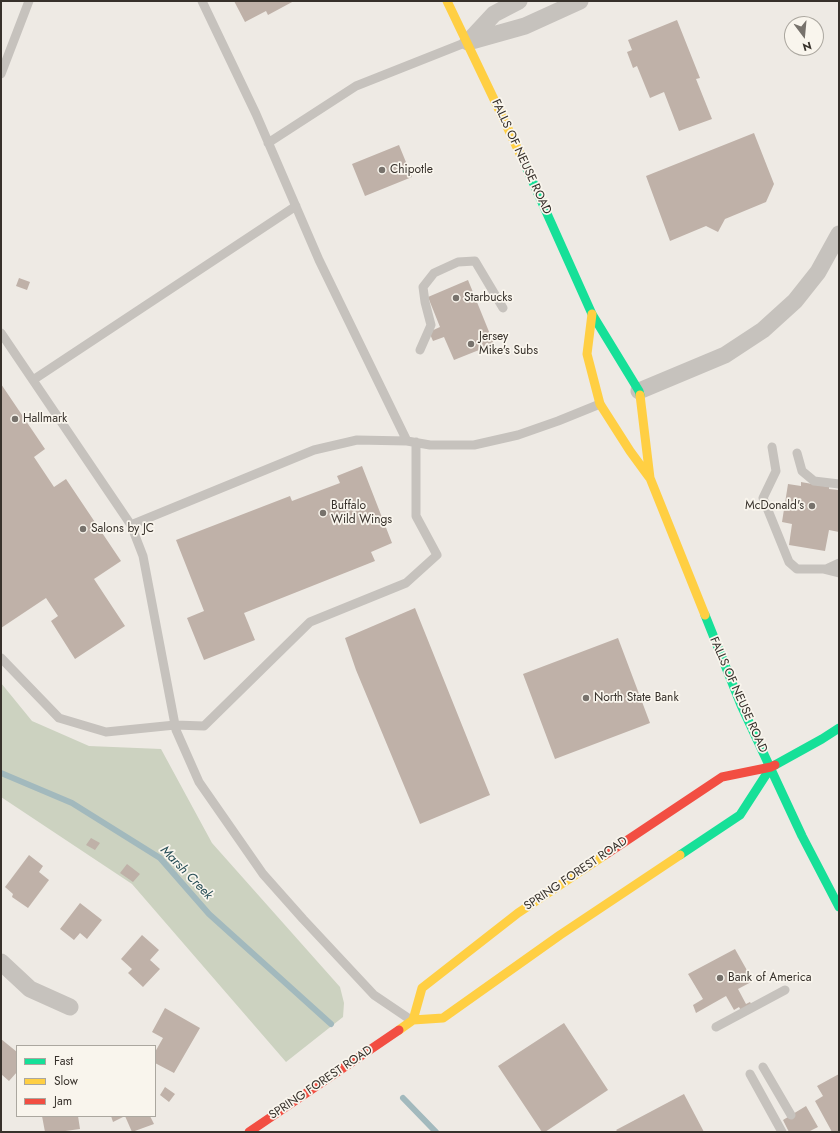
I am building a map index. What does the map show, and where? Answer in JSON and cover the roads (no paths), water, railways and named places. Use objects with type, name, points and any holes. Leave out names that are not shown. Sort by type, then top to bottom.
[{"type":"main road","name":"FALLS OF NEUSE ROAD","points":[[447,1],[468,42],[516,145],[592,314],[633,389],[650,478],[732,685],[802,836],[839,907]]},
{"type":"main road","name":"FALLS OF NEUSE ROAD","points":[[592,314],[587,354],[600,404],[630,451],[650,478]]},
{"type":"main road","points":[[592,314],[604,350]]},
{"type":"main road","name":"SPRING FOREST ROAD","points":[[413,1020],[422,988],[518,913],[722,776],[771,767],[839,728]]},
{"type":"main road","name":"SPRING FOREST ROAD","points":[[249,1132],[413,1020],[443,1018],[560,935],[740,815],[771,767]]},
{"type":"street","points":[[468,42],[494,14],[519,1]]},
{"type":"street","points":[[468,42],[525,26],[580,1]]},
{"type":"street","points":[[633,389],[725,355],[763,330],[796,301],[818,272],[839,234]]},
{"type":"street","points":[[1,962],[30,989],[70,1007]]},
{"type":"lane","points":[[1,74],[29,1]]},
{"type":"lane","points":[[1,658],[59,718],[106,732],[175,726],[204,726],[310,622],[406,584],[437,555],[416,516],[412,442],[325,272],[268,143],[202,1]]},
{"type":"lane","points":[[268,143],[356,86],[468,42]]},
{"type":"lane","points":[[34,380],[296,206]]},
{"type":"lane","points":[[420,350],[430,324],[423,287],[434,273],[458,262],[475,261],[503,308]]},
{"type":"lane","points":[[1,333],[131,525],[143,556],[175,726],[199,782],[263,874],[303,920],[374,995],[413,1020]]},
{"type":"lane","points":[[131,525],[314,450],[357,440],[412,442],[430,445],[474,445],[518,434],[558,421],[600,404]]},
{"type":"lane","points":[[772,447],[776,471],[763,498],[789,562],[797,569],[823,569],[839,573]]},
{"type":"lane","points":[[797,453],[802,471],[814,481],[839,484]]},
{"type":"lane","points":[[823,569],[839,563]]},
{"type":"lane","points":[[716,1027],[785,990]]},
{"type":"lane","points":[[763,1067],[791,1115]]},
{"type":"lane","points":[[750,1074],[782,1132]]},
{"type":"waterway","name":"Marsh Creek","points":[[1,773],[72,803],[160,858],[209,914],[331,1024]]},
{"type":"waterway","name":"Marsh Creek","points":[[403,1098],[436,1132]]},
{"type":"place","name":"Chipotle","points":[[382,170]]},
{"type":"place","name":"Starbucks","points":[[456,298]]},
{"type":"place","name":"Jersey Mike's Subs","points":[[471,344]]},
{"type":"place","name":"Hallmark","points":[[15,419]]},
{"type":"place","name":"McDonald's","points":[[812,506]]},
{"type":"place","name":"Buffalo Wild Wings","points":[[323,513]]},
{"type":"place","name":"Salons by JC","points":[[83,529]]},
{"type":"place","name":"North State Bank","points":[[586,698]]},
{"type":"place","name":"Bank of America","points":[[720,978]]}]
